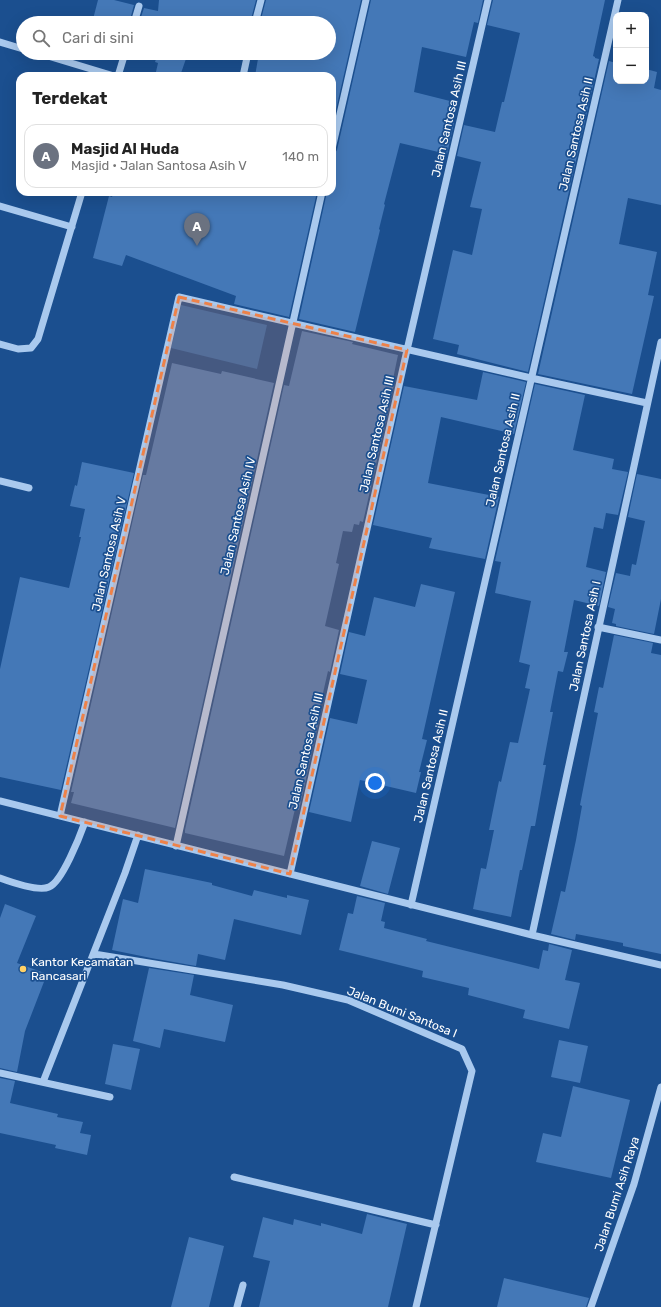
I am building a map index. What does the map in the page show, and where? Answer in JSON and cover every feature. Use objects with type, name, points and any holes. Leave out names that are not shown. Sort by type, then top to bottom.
[{"type":"street","points":[[258,16],[261,0]]},
{"type":"street","points":[[336,131],[366,0]]},
{"type":"street","name":"Jalan Santosa Asih III","points":[[290,874],[407,350],[488,0]]},
{"type":"street","name":"Jalan Santosa Asih II","points":[[411,904],[618,0]]},
{"type":"street","points":[[136,16],[140,6]]},
{"type":"street","points":[[0,42],[16,47]]},
{"type":"street","points":[[61,60],[101,72]]},
{"type":"street","points":[[119,72],[123,60]]},
{"type":"street","points":[[244,72],[246,60]]},
{"type":"street","points":[[0,344],[18,349],[31,348],[38,339],[81,196]]},
{"type":"street","name":"Jalan Santosa Asih IV","points":[[176,846],[321,196]]},
{"type":"street","points":[[0,206],[72,227]]},
{"type":"street","name":"Jalan Santosa Asih V","points":[[60,816],[179,297],[292,322]]},
{"type":"street","points":[[292,322],[531,378],[647,402]]},
{"type":"street","name":"Jalan Santosa Asih I","points":[[532,935],[661,342]]},
{"type":"street","points":[[0,481],[29,488]]},
{"type":"street","points":[[598,627],[661,640]]},
{"type":"street","points":[[0,801],[532,935],[661,965]]},
{"type":"street","points":[[0,878],[30,887],[48,888],[54,884],[74,851],[85,822]]},
{"type":"street","points":[[44,1082],[125,873],[138,835]]},
{"type":"street","name":"Jalan Bumi Santosa I","points":[[94,954],[284,985],[348,1000],[462,1049],[472,1071],[416,1307]]},
{"type":"street","points":[[0,1073],[110,1097]]},
{"type":"street","name":"Jalan Bumi Asih Raya","points":[[591,1307],[634,1184],[661,1087]]},
{"type":"street","points":[[234,1177],[436,1225]]},
{"type":"street","points":[[237,1307],[243,1285]]},
{"type":"highlighted area","points":[[179,297],[407,350],[290,874],[60,816]]},
{"type":"shaded area","points":[[181,305],[267,325],[257,369],[171,348]]},
{"type":"building","points":[[98,0],[114,0],[134,5],[131,16],[94,16]]},
{"type":"building","points":[[159,0],[256,0],[252,16],[141,16],[144,8],[158,11]]},
{"type":"building","points":[[266,0],[361,0],[336,109],[336,72],[256,72],[258,60],[336,60],[336,16],[262,16]]},
{"type":"building","points":[[371,0],[483,0],[478,23],[474,22],[466,57],[422,47],[414,92],[450,101],[446,121],[454,123],[447,154],[400,143],[384,204],[380,230],[355,332],[299,319],[326,196],[336,196],[337,150]]},
{"type":"building","points":[[493,0],[605,0],[593,56],[599,59],[528,372],[457,354],[459,345],[433,339],[453,250],[472,255],[482,209],[470,207],[481,162],[457,156],[464,125],[495,132],[502,102],[504,102],[520,33],[487,25]]},
{"type":"building","points":[[156,60],[186,60],[181,72],[156,72],[158,63],[155,62]]},
{"type":"building","points":[[609,61],[613,62],[613,84],[649,84],[649,70],[657,72],[654,88],[661,90],[661,205],[628,198],[619,244],[657,252],[648,295],[654,296],[632,394],[538,374]]},
{"type":"building","points":[[109,196],[316,196],[289,317],[234,304],[236,296],[126,255],[122,266],[93,258]]},
{"type":"building","points":[[302,331],[353,342],[352,344],[398,355],[392,384],[394,384],[363,522],[360,521],[359,525],[354,524],[352,532],[343,531],[336,563],[339,564],[325,626],[339,630],[330,672],[328,671],[318,715],[320,715],[299,810],[295,809],[284,856],[185,833],[185,830],[284,385],[289,386]]},
{"type":"building","points":[[172,363],[221,374],[222,371],[274,383],[175,828],[71,803],[74,792],[71,792],[143,475],[146,475]]},
{"type":"building","points":[[483,372],[526,382],[514,434],[441,417],[428,483],[499,497],[485,559],[429,548],[432,538],[373,525],[404,386],[477,400]]},
{"type":"building","points":[[535,384],[585,395],[573,450],[614,459],[612,469],[628,472],[618,515],[606,513],[603,529],[594,527],[586,567],[606,572],[599,606],[574,600],[564,652],[568,652],[563,672],[558,671],[550,712],[553,712],[543,765],[546,765],[535,826],[531,826],[522,870],[520,870],[511,917],[473,909],[481,868],[486,869],[494,830],[489,830],[499,781],[501,782],[510,742],[518,743],[530,689],[525,688],[530,665],[519,662],[531,601],[495,593],[501,562],[495,561]]},
{"type":"building","points":[[82,462],[134,473],[61,790],[0,777],[0,669],[20,577],[69,588],[81,537],[79,537],[85,509],[70,506],[75,485],[77,486]]},
{"type":"building","points":[[637,474],[661,479],[661,599],[654,634],[616,626],[616,624],[612,623],[615,609],[608,607],[616,573],[630,576],[632,564],[636,565],[645,521],[628,517]]},
{"type":"building","points":[[421,584],[455,592],[422,739],[427,740],[419,772],[421,772],[416,793],[360,780],[351,822],[309,812],[330,718],[357,724],[367,680],[340,674],[349,632],[365,636],[374,597],[415,607]]},
{"type":"building","points":[[614,635],[653,643],[651,653],[661,655],[661,954],[623,946],[623,943],[576,934],[575,940],[551,934],[561,891],[565,892],[576,840],[582,806],[580,805],[598,713],[594,712],[599,687],[603,688]]},
{"type":"building","points":[[372,841],[400,848],[388,894],[360,886]]},
{"type":"building","points":[[145,869],[212,883],[212,885],[252,896],[254,890],[287,898],[287,895],[309,900],[301,935],[234,919],[225,960],[198,954],[196,966],[112,950],[123,899],[138,903]]},
{"type":"building","points":[[357,896],[385,903],[381,921],[385,922],[384,928],[427,939],[426,941],[539,969],[543,950],[548,951],[549,944],[572,950],[565,980],[580,983],[569,1029],[523,1018],[525,1010],[468,995],[469,988],[422,977],[423,971],[339,950],[348,913],[353,914]]},
{"type":"building","name":"Kantor Kecamatan Rancasari","points":[[5,904],[36,916],[17,963],[47,974],[25,1031],[17,1072],[0,1068],[0,918]]},
{"type":"building","points":[[149,968],[194,975],[190,995],[233,1005],[225,1042],[164,1029],[160,1048],[133,1041]]},
{"type":"building","points":[[559,1040],[588,1046],[580,1083],[551,1077]]},
{"type":"building","points":[[113,1044],[140,1049],[131,1090],[105,1084]]},
{"type":"building","points":[[0,1078],[15,1081],[10,1103],[58,1114],[57,1117],[83,1122],[80,1133],[91,1135],[87,1155],[55,1148],[56,1145],[0,1133]]},
{"type":"building","points":[[573,1086],[630,1100],[611,1178],[536,1162],[543,1133],[561,1137]]},
{"type":"building","points":[[367,1214],[407,1224],[388,1307],[259,1307],[270,1261],[253,1257],[263,1217],[293,1225],[294,1219],[321,1226],[321,1223],[362,1234]]},
{"type":"building","points":[[189,1237],[224,1246],[209,1307],[171,1307]]},
{"type":"building","points":[[504,1278],[589,1298],[586,1307],[497,1307]]},
{"type":"place","name":"Masjid Al Huda","points":[[197,246]]},
{"type":"place","name":"Kantor Kecamatan Rancasari","points":[[23,969]]}]
